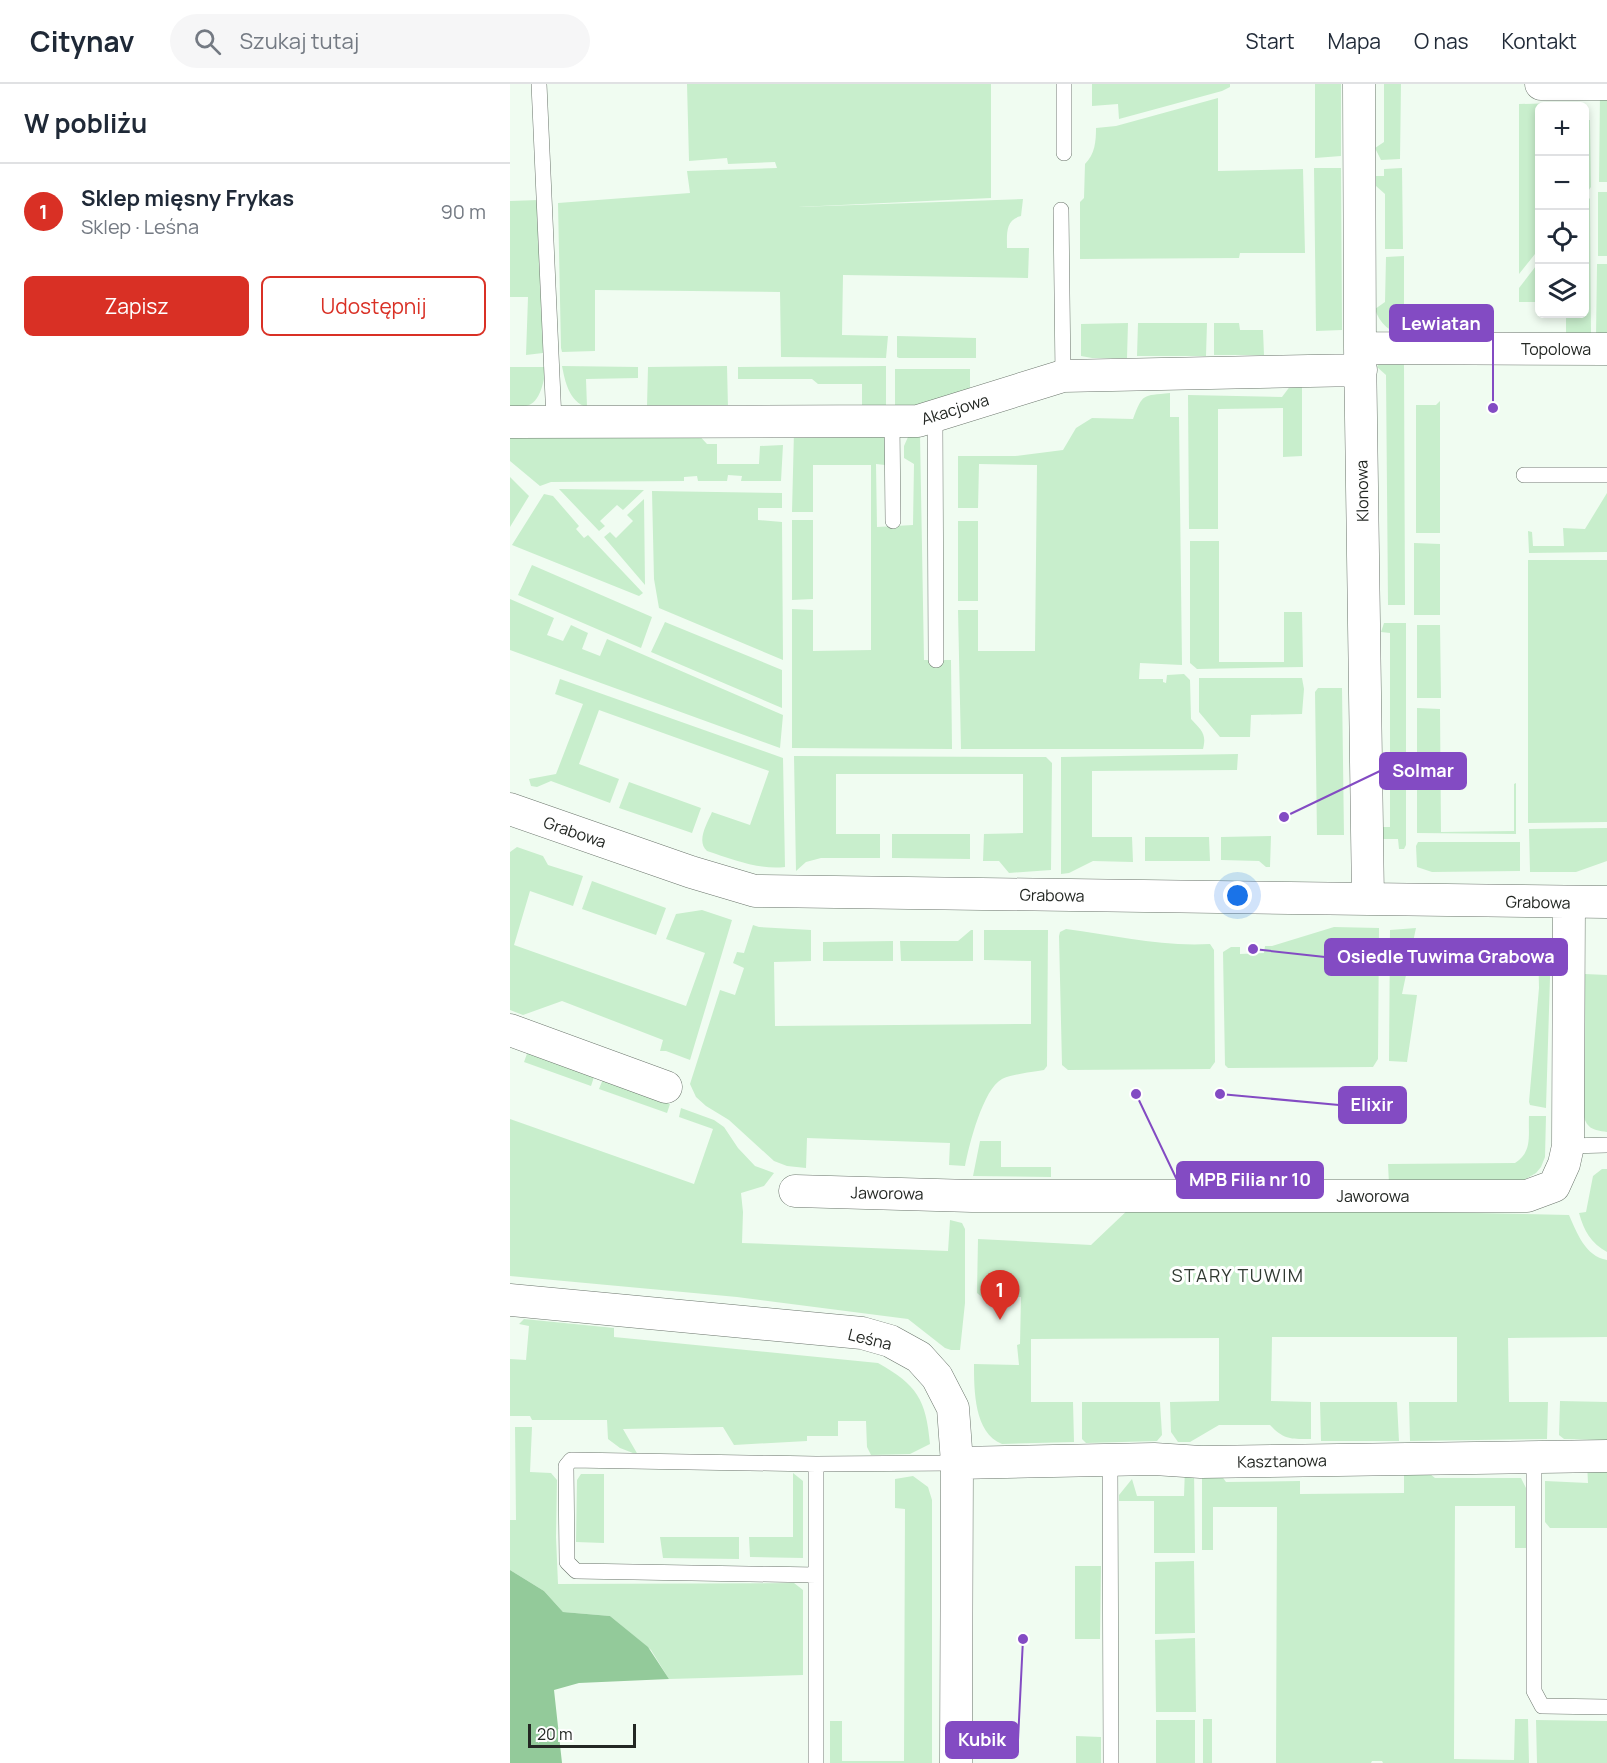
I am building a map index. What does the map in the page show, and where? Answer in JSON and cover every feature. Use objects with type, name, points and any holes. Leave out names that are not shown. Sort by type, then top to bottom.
[{"type":"street","name":"Klonowa","points":[[1359,84],[1360,359],[1368,899]]},
{"type":"street","points":[[1541,84],[1607,84]]},
{"type":"street","name":"Topolowa","points":[[1360,359],[1607,349]]},
{"type":"street","name":"Akacjowa","points":[[510,422],[918,421],[1063,376],[1360,359]]},
{"type":"street","name":"Grabowa","points":[[510,809],[691,872],[755,891],[1607,902]]},
{"type":"street","name":"Jaworowa","points":[[795,1191],[968,1196],[1527,1196],[1554,1186],[1564,1164],[1568,1146],[1569,902]]},
{"type":"street","points":[[510,1030],[666,1087]]},
{"type":"street","name":"Leśna","points":[[510,1300],[862,1333],[890,1341],[919,1358],[937,1377],[953,1408],[957,1463],[956,1763]]},
{"type":"street","name":"Kasztanowa","points":[[957,1463],[1154,1459],[1201,1462],[1607,1456]]},
{"type":"lane","points":[[539,84],[554,421]]},
{"type":"lane","points":[[1064,84],[1064,153]]},
{"type":"lane","points":[[1061,210],[1063,376]]},
{"type":"lane","points":[[935,416],[936,660]]},
{"type":"lane","points":[[892,421],[893,521]]},
{"type":"lane","points":[[1524,476],[1607,475]]},
{"type":"lane","points":[[1568,1146],[1607,1144]]},
{"type":"lane","points":[[1534,1456],[1534,1692],[1542,1706],[1607,1707]]},
{"type":"lane","points":[[816,1575],[576,1571],[567,1563],[567,1466],[572,1460],[816,1464],[957,1463]]},
{"type":"lane","points":[[1110,1461],[1111,1763]]},
{"type":"lane","points":[[816,1464],[816,1763]]},
{"type":"green space","points":[[687,84],[991,84],[991,198],[798,207],[1023,199],[1021,216],[1012,221],[1008,228],[1007,248],[1029,248],[1028,278],[843,275],[842,335],[888,336],[886,358],[781,357],[780,292],[595,290],[595,351],[562,352],[558,203],[690,193],[687,171],[777,168],[775,162],[728,164],[727,158],[689,161]]},
{"type":"green space","points":[[1092,84],[1230,84],[1230,87],[1119,119],[1118,104],[1092,106]]},
{"type":"green space","points":[[1315,84],[1341,84],[1341,156],[1315,158]]},
{"type":"green space","points":[[1384,84],[1401,84],[1400,159],[1381,160],[1375,148],[1384,142]]},
{"type":"green space","points":[[1600,93],[1607,93],[1607,182],[1599,182]]},
{"type":"green space","points":[[1218,98],[1218,171],[1303,169],[1305,253],[1240,253],[1239,258],[1080,259],[1080,202],[1084,198],[1085,164],[1093,152],[1096,128],[1116,126]]},
{"type":"green space","points":[[1519,104],[1535,104],[1535,254],[1519,274]]},
{"type":"green space","points":[[1589,120],[1590,120],[1591,187],[1589,190]]},
{"type":"green space","points":[[1314,168],[1341,168],[1342,330],[1316,331]]},
{"type":"green space","points":[[1402,168],[1403,249],[1385,249],[1385,194],[1376,186],[1376,176],[1384,176],[1384,169]]},
{"type":"green space","points":[[1598,192],[1607,192],[1607,256],[1598,256]]},
{"type":"green space","points":[[1589,199],[1591,335],[1566,335],[1566,318],[1589,318]]},
{"type":"green space","points":[[539,200],[543,353],[526,355],[528,297],[510,297],[510,201]]},
{"type":"green space","points":[[1404,256],[1404,336],[1386,327],[1379,319],[1375,309],[1385,302],[1386,257]]},
{"type":"green space","points":[[1597,264],[1607,264],[1607,336],[1596,336]]},
{"type":"green space","points":[[1535,267],[1535,302],[1519,302],[1519,288]]},
{"type":"green space","points":[[1128,323],[1127,358],[1081,356],[1081,324]]},
{"type":"green space","points":[[1138,323],[1207,323],[1206,356],[1137,356]]},
{"type":"green space","points":[[1214,323],[1239,323],[1240,330],[1263,330],[1264,355],[1214,355]]},
{"type":"green space","points":[[897,336],[976,338],[976,358],[899,358],[897,357]]},
{"type":"green space","points":[[1400,357],[1404,364],[1405,605],[1388,605],[1386,375],[1377,367],[1379,363]]},
{"type":"green space","points":[[562,366],[638,367],[638,378],[586,379],[587,407],[572,396],[566,384]]},
{"type":"green space","points":[[727,366],[728,408],[647,406],[648,367]]},
{"type":"green space","points":[[886,366],[886,406],[862,406],[862,384],[818,384],[812,379],[738,379],[738,367]]},
{"type":"green space","points":[[510,367],[546,367],[541,390],[531,404],[510,406]]},
{"type":"green space","points":[[895,369],[970,369],[970,395],[924,405],[895,407]]},
{"type":"green space","points":[[1294,381],[1302,381],[1302,456],[1283,457],[1283,408],[1218,409],[1218,529],[1189,529],[1188,395],[1282,397]]},
{"type":"green space","points":[[1170,393],[1170,417],[1179,417],[1182,665],[1140,663],[1139,679],[1163,679],[1166,683],[1167,675],[1184,674],[1190,680],[1191,719],[1204,735],[1203,749],[961,749],[958,610],[978,610],[978,651],[1035,651],[1037,465],[979,464],[978,508],[958,508],[958,456],[1015,456],[1063,450],[1076,428],[1092,418],[1133,419],[1139,404],[1145,397]]},
{"type":"green space","points":[[1440,401],[1440,533],[1416,533],[1416,405],[1436,405]]},
{"type":"green space","points":[[510,429],[695,431],[707,444],[717,444],[717,464],[759,464],[760,446],[783,445],[781,481],[741,481],[742,476],[728,475],[727,481],[698,481],[697,476],[684,477],[684,481],[551,482],[540,486],[510,461]]},
{"type":"green space","points":[[794,431],[883,435],[886,442],[885,465],[876,464],[877,527],[913,525],[914,464],[904,458],[904,446],[908,437],[920,435],[924,660],[951,660],[952,749],[792,748],[792,609],[813,610],[813,651],[871,650],[871,465],[813,465],[813,512],[792,512]]},
{"type":"green space","points":[[510,477],[529,496],[510,527]]},
{"type":"green space","points":[[559,489],[644,490],[623,510],[617,505],[600,521],[605,526],[599,531]]},
{"type":"green space","points":[[652,491],[782,493],[782,508],[758,508],[758,520],[782,522],[783,660],[659,608],[654,579]]},
{"type":"green space","points":[[1607,493],[1607,552],[1529,553],[1528,531],[1532,532],[1533,546],[1564,546],[1563,528],[1585,529]]},
{"type":"green space","points":[[544,494],[553,496],[579,526],[576,529],[584,538],[588,535],[643,593],[639,596],[512,545]]},
{"type":"green space","points":[[644,499],[645,585],[604,537],[610,532],[616,538],[633,521],[627,515]]},
{"type":"green space","points":[[792,520],[813,520],[813,599],[792,600]]},
{"type":"green space","points":[[958,521],[978,521],[978,601],[958,601]]},
{"type":"green space","points":[[1190,541],[1219,541],[1219,662],[1284,662],[1284,612],[1302,612],[1303,667],[1197,669],[1190,663]]},
{"type":"green space","points":[[1414,543],[1440,544],[1440,615],[1414,615]]},
{"type":"green space","points":[[1528,560],[1607,560],[1607,822],[1528,823]]},
{"type":"green space","points":[[532,565],[652,617],[641,648],[518,595]]},
{"type":"green space","points":[[510,599],[554,618],[547,635],[563,641],[571,625],[588,633],[582,649],[600,656],[607,639],[783,715],[780,748],[510,650]]},
{"type":"green space","points":[[665,622],[782,670],[782,708],[651,652]]},
{"type":"green space","points":[[1384,623],[1406,623],[1406,845],[1404,849],[1399,849],[1398,839],[1380,839],[1379,827],[1390,827],[1390,633],[1381,632]]},
{"type":"green space","points":[[1417,625],[1440,625],[1441,698],[1417,698]]},
{"type":"green space","points":[[1199,678],[1302,678],[1304,689],[1302,714],[1251,715],[1250,737],[1220,737],[1199,712]]},
{"type":"green space","points":[[560,679],[783,758],[785,867],[765,867],[736,860],[707,851],[702,842],[712,812],[750,825],[769,771],[599,710],[579,764],[619,779],[610,803],[551,781],[537,787],[531,786],[529,779],[556,774],[583,704],[555,694]]},
{"type":"green space","points":[[1318,688],[1342,688],[1344,835],[1317,835],[1315,692]]},
{"type":"green space","points":[[1417,708],[1440,709],[1441,832],[1514,831],[1514,784],[1516,783],[1516,834],[1417,833]]},
{"type":"green space","points":[[1238,754],[1237,770],[1092,771],[1092,837],[1132,837],[1133,862],[1093,861],[1069,873],[1061,874],[1061,757]]},
{"type":"green space","points":[[794,756],[1046,757],[1052,763],[1051,870],[1009,873],[999,861],[983,861],[984,834],[1023,833],[1023,774],[836,774],[836,834],[880,834],[880,858],[821,858],[806,862],[796,871]]},
{"type":"green space","points":[[629,782],[701,808],[692,833],[619,808]]},
{"type":"green space","points":[[1607,828],[1607,861],[1576,872],[1530,872],[1529,829]]},
{"type":"green space","points":[[892,834],[970,834],[970,859],[892,858]]},
{"type":"green space","points":[[1271,836],[1270,867],[1266,867],[1259,861],[1221,860],[1221,837]]},
{"type":"green space","points":[[1145,837],[1209,837],[1210,861],[1145,861]]},
{"type":"green space","points":[[1418,842],[1520,842],[1520,871],[1432,872],[1417,867],[1416,846]]},
{"type":"green space","points":[[517,847],[543,856],[548,865],[583,876],[573,906],[530,891],[514,945],[686,1006],[705,953],[666,939],[676,914],[702,910],[732,920],[690,1060],[660,1051],[663,1040],[562,1001],[523,1015],[510,1010],[510,852]]},
{"type":"green space","points":[[592,881],[666,908],[656,935],[582,909]]},
{"type":"green space","points":[[753,925],[811,930],[811,961],[774,962],[775,1026],[1031,1024],[1031,961],[984,960],[984,930],[1048,930],[1047,1066],[1044,1070],[1006,1077],[995,1085],[978,1118],[965,1166],[949,1165],[950,1143],[807,1138],[806,1168],[787,1166],[774,1161],[729,1120],[696,1097],[690,1084],[720,990],[735,995],[744,968],[733,963],[737,952],[744,953]]},
{"type":"green space","points":[[1334,927],[1379,928],[1378,1059],[1373,1067],[1228,1068],[1225,1065],[1223,952],[1231,947],[1240,947],[1240,954],[1264,953],[1265,946],[1272,946]]},
{"type":"green space","points":[[1416,928],[1402,994],[1417,995],[1407,1062],[1389,1061],[1390,930]]},
{"type":"green space","points":[[1066,929],[1174,944],[1210,944],[1214,950],[1215,1062],[1210,1069],[1068,1070],[1062,1065],[1059,936],[1060,932]]},
{"type":"green space","points":[[973,930],[973,961],[901,961],[900,941],[958,941]]},
{"type":"green space","points":[[893,941],[893,961],[823,961],[823,942]]},
{"type":"green space","points":[[1538,945],[1551,945],[1546,1108],[1530,1105],[1529,1102],[1539,988]]},
{"type":"green space","points":[[1585,974],[1607,975],[1607,1132],[1590,1127],[1583,1113]]},
{"type":"green space","points":[[528,1051],[594,1077],[591,1086],[524,1062]]},
{"type":"green space","points":[[603,1079],[670,1104],[667,1113],[599,1089]]},
{"type":"green space","points":[[681,1108],[714,1120],[724,1127],[738,1148],[755,1166],[774,1173],[764,1186],[741,1193],[742,1243],[948,1251],[950,1220],[962,1223],[965,1229],[965,1303],[960,1350],[945,1348],[908,1319],[737,1297],[510,1276],[510,1119],[694,1184],[713,1129],[679,1117]]},
{"type":"green space","points":[[1529,1116],[1546,1116],[1545,1157],[1536,1173],[1514,1186],[1389,1184],[1388,1164],[1515,1163],[1525,1154],[1527,1148]]},
{"type":"green space","points":[[980,1141],[1001,1141],[1001,1167],[1051,1167],[1051,1177],[973,1176]]},
{"type":"green space","points":[[1602,1169],[1607,1169],[1607,1252],[1589,1236],[1579,1213],[1586,1212],[1593,1176]]},
{"type":"green space","points":[[1132,1206],[1569,1215],[1587,1249],[1599,1258],[1607,1260],[1607,1337],[1508,1338],[1509,1402],[1548,1402],[1547,1439],[1410,1441],[1409,1402],[1457,1402],[1457,1337],[1272,1337],[1271,1401],[1311,1402],[1311,1439],[1288,1438],[1270,1425],[1219,1425],[1190,1442],[1178,1442],[1171,1432],[1170,1402],[1219,1401],[1219,1338],[1031,1339],[1031,1402],[1073,1402],[1074,1442],[1002,1444],[986,1431],[981,1421],[975,1398],[974,1364],[1019,1365],[1017,1345],[1020,1344],[1021,1297],[982,1297],[977,1293],[978,1239],[1091,1245]]},
{"type":"green space","points":[[524,1319],[614,1328],[614,1337],[878,1363],[911,1386],[917,1395],[926,1415],[930,1444],[910,1454],[871,1455],[867,1447],[866,1421],[838,1421],[838,1436],[807,1436],[807,1441],[734,1445],[723,1427],[623,1429],[638,1455],[620,1448],[608,1439],[607,1420],[532,1420],[530,1416],[510,1416],[510,1359],[526,1360],[529,1326],[519,1324]]},
{"type":"green space","points":[[1560,1401],[1607,1402],[1607,1440],[1564,1439],[1559,1435]]},
{"type":"green space","points":[[1082,1402],[1160,1402],[1162,1435],[1157,1441],[1086,1443],[1082,1439]]},
{"type":"green space","points":[[1320,1402],[1397,1402],[1399,1441],[1321,1441]]},
{"type":"green space","points":[[515,1427],[532,1427],[530,1472],[551,1473],[557,1480],[558,1584],[794,1583],[803,1590],[803,1675],[669,1679],[651,1650],[610,1616],[563,1612],[544,1591],[510,1570],[510,1520],[516,1520]]},
{"type":"green space","points":[[1587,1463],[1607,1467],[1607,1528],[1550,1528],[1545,1522],[1545,1481],[1588,1483]]},
{"type":"green space","points":[[1420,1466],[1435,1478],[1521,1478],[1526,1488],[1526,1548],[1515,1548],[1515,1506],[1455,1506],[1454,1759],[1514,1760],[1515,1719],[1528,1719],[1529,1763],[1383,1763],[1372,1761],[1371,1763],[1276,1763],[1277,1507],[1213,1507],[1213,1550],[1202,1550],[1202,1469],[1216,1468],[1226,1482],[1300,1481],[1300,1494],[1404,1493],[1404,1467]]},
{"type":"green space","points":[[1185,1468],[1194,1468],[1195,1553],[1154,1553],[1154,1501],[1119,1501],[1119,1495],[1132,1479],[1137,1496],[1184,1496]]},
{"type":"green space","points":[[793,1473],[803,1481],[803,1558],[750,1557],[749,1537],[793,1537]]},
{"type":"green space","points":[[581,1474],[604,1474],[604,1543],[576,1542],[577,1480]]},
{"type":"green space","points":[[913,1476],[928,1487],[932,1500],[932,1763],[830,1763],[830,1721],[842,1721],[842,1761],[904,1761],[905,1509],[895,1508],[895,1479]]},
{"type":"green space","points":[[660,1537],[739,1537],[739,1559],[663,1558]]},
{"type":"green space","points":[[1194,1561],[1195,1633],[1155,1634],[1155,1562]]},
{"type":"green space","points":[[1075,1566],[1101,1566],[1100,1639],[1075,1639]]},
{"type":"green space","points":[[510,1570],[544,1591],[563,1612],[610,1616],[648,1647],[669,1679],[579,1683],[554,1690],[562,1763],[510,1763]]},
{"type":"green space","points":[[1195,1638],[1196,1712],[1156,1712],[1155,1640]]},
{"type":"green space","points":[[1203,1719],[1212,1719],[1212,1763],[1203,1763]]},
{"type":"green space","points":[[1156,1720],[1195,1720],[1195,1763],[1156,1763]]},
{"type":"green space","points":[[1536,1720],[1607,1721],[1607,1763],[1537,1763]]},
{"type":"green space","points":[[1076,1736],[1101,1737],[1101,1763],[1076,1763]]},
{"type":"place","name":"Lewiatan","points":[[1493,408]]},
{"type":"place","name":"Solmar","points":[[1284,817]]},
{"type":"place","name":"Osiedle Tuwima Grabowa","points":[[1253,949]]},
{"type":"place","name":"MPB Filia nr 10","points":[[1136,1094]]},
{"type":"place","name":"Elixir","points":[[1220,1094]]},
{"type":"place","name":"Sklep mięsny Frykas","points":[[1000,1320]]},
{"type":"place","name":"Kubik","points":[[1023,1639]]},
{"type":"district","name":"STARY TUWIM","points":[[1238,1276]]}]
